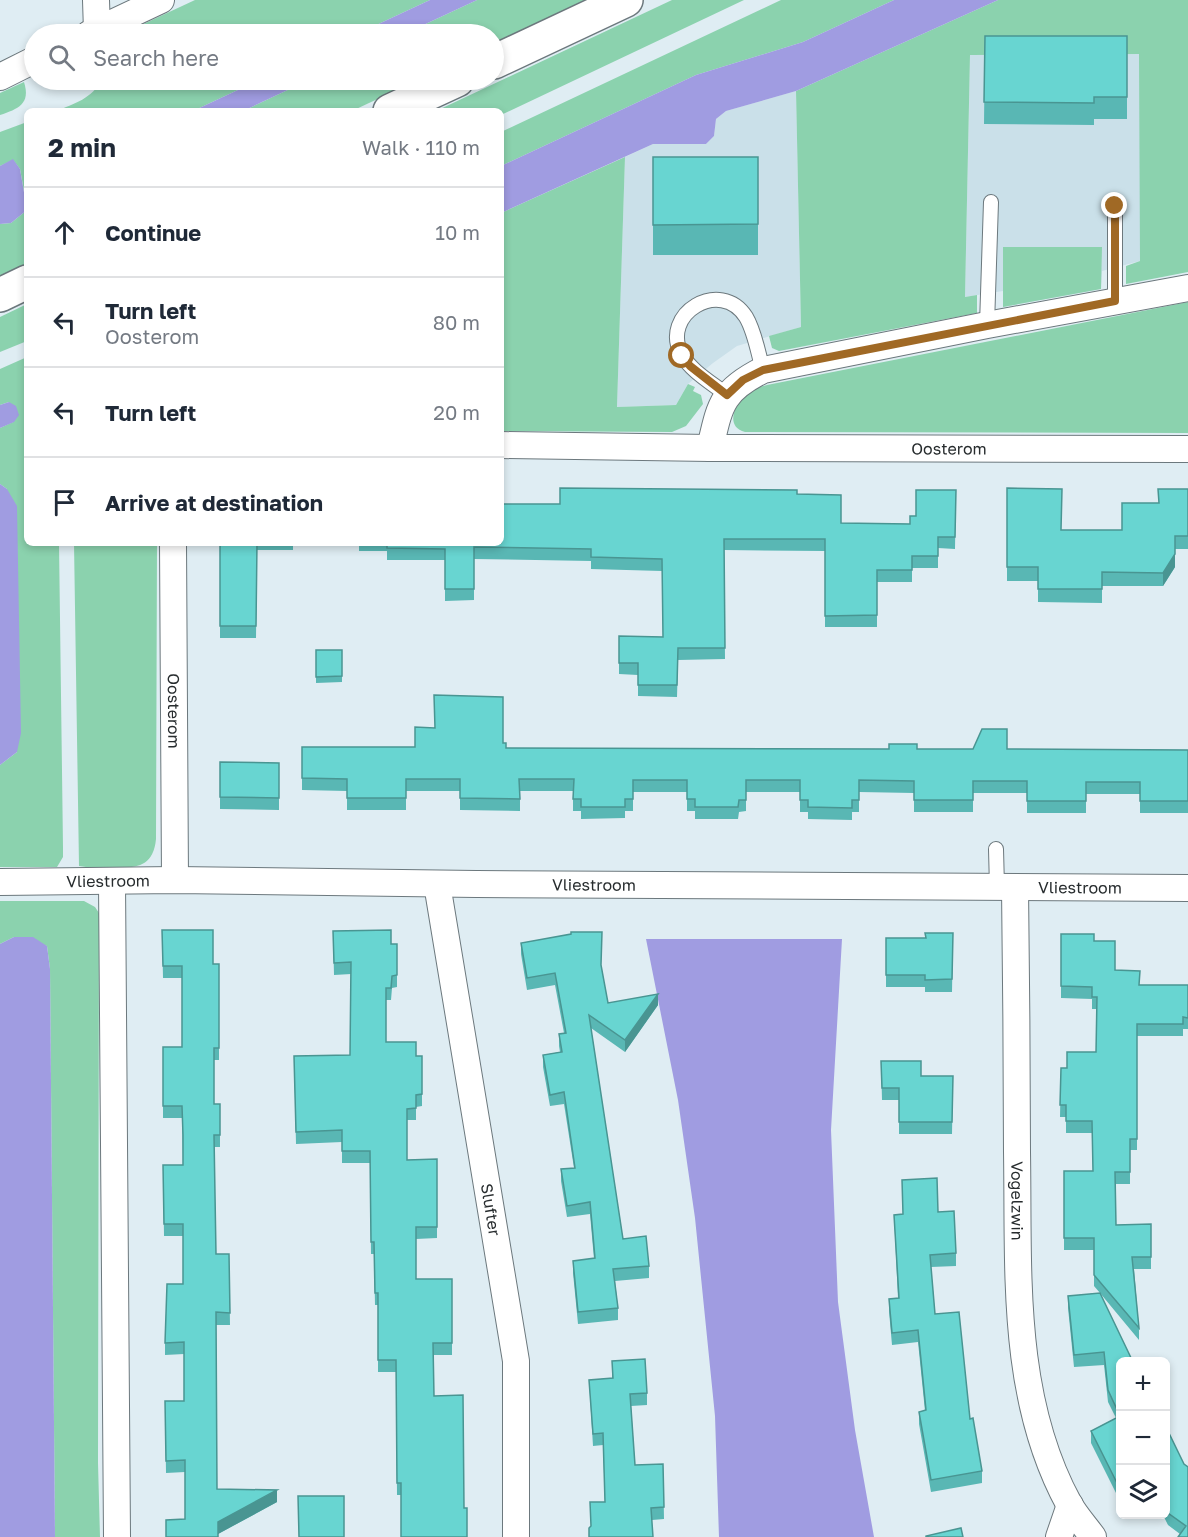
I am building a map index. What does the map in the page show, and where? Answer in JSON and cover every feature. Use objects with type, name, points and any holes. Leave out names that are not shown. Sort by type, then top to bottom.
[{"type":"main road","points":[[504,57],[626,0]]},
{"type":"main road","points":[[396,108],[435,90]]},
{"type":"main road","points":[[0,295],[24,283]]},
{"type":"street","points":[[94,24],[96,0]]},
{"type":"street","points":[[112,24],[161,0]]},
{"type":"street","points":[[0,77],[24,65]]},
{"type":"street","points":[[710,448],[718,412],[727,395],[743,380],[763,370],[1188,288]]},
{"type":"street","name":"Oosterom","points":[[504,445],[1188,449]]},
{"type":"street","name":"Oosterom","points":[[173,546],[175,880]]},
{"type":"street","name":"Vliestroom","points":[[0,882],[175,880],[437,884],[1188,888]]},
{"type":"street","points":[[112,882],[117,1537]]},
{"type":"street","name":"Slufter","points":[[437,884],[516,1361],[516,1537]]},
{"type":"street","name":"Vogelzwin","points":[[1006,887],[1019,1287],[1026,1375],[1037,1428],[1070,1505],[1093,1537]]},
{"type":"street","points":[[1059,1537],[1070,1505]]},
{"type":"lane","points":[[987,325],[991,202]]},
{"type":"lane","points":[[1115,206],[1115,301]]},
{"type":"lane","points":[[727,395],[690,366],[682,356],[677,344],[677,331],[681,319],[700,302],[713,299],[726,301],[738,307],[746,317],[751,329],[763,370]]},
{"type":"lane","points":[[996,849],[1006,887]]},
{"type":"shaded area","points":[[430,0],[477,0],[425,24],[378,24]]},
{"type":"shaded area","points":[[894,0],[998,0],[796,91],[726,111],[716,119],[714,136],[706,144],[653,144],[504,212],[504,165],[696,75],[803,42]]},
{"type":"shaded area","points":[[1140,54],[1140,261],[1102,271],[1101,289],[1003,307],[1003,291],[965,297],[970,55]]},
{"type":"shaded area","points":[[238,90],[288,90],[249,108],[199,108]]},
{"type":"shaded area","points":[[796,91],[801,327],[737,346],[688,384],[676,405],[617,407],[625,157],[653,144],[706,144],[714,136],[716,119],[726,111]]},
{"type":"shaded area","points":[[13,159],[20,169],[24,192],[24,212],[11,223],[0,224],[0,166]]},
{"type":"shaded area","points":[[9,402],[16,406],[19,415],[14,422],[0,428],[0,405]]},
{"type":"shaded area","points":[[0,484],[7,489],[17,506],[21,733],[17,752],[0,765]]},
{"type":"shaded area","points":[[14,937],[33,937],[47,946],[50,969],[55,1537],[0,1537],[0,944]]},
{"type":"shaded area","points":[[646,939],[842,939],[831,1130],[838,1302],[855,1430],[874,1537],[719,1537],[715,1416],[695,1218],[678,1100]]},
{"type":"green space","points":[[195,0],[430,0],[378,24],[143,24]]},
{"type":"green space","points":[[477,0],[585,0],[504,39],[504,24],[425,24]]},
{"type":"green space","points":[[672,0],[744,0],[504,114],[504,108],[442,108],[481,90],[504,90],[504,79]]},
{"type":"green space","points":[[781,0],[894,0],[803,42],[696,75],[504,165],[504,131]]},
{"type":"green space","points":[[998,0],[1188,0],[1188,272],[1126,284],[1126,266],[1140,261],[1139,54],[970,55],[965,297],[977,295],[977,313],[779,351],[772,348],[769,336],[801,327],[796,91]]},
{"type":"green space","points":[[24,82],[26,96],[24,101],[17,108],[0,115],[0,93]]},
{"type":"green space","points":[[238,90],[199,108],[64,108],[76,103],[93,91]]},
{"type":"green space","points":[[288,90],[397,90],[358,108],[249,108]]},
{"type":"green space","points":[[24,123],[24,191],[20,169],[13,160],[0,166],[0,132]]},
{"type":"green space","points":[[625,157],[617,407],[676,405],[688,384],[695,387],[693,391],[701,395],[703,404],[686,426],[672,432],[504,431],[504,212]]},
{"type":"green space","points":[[24,212],[24,266],[0,277],[0,224],[11,223]]},
{"type":"green space","points":[[1003,247],[1102,247],[1101,289],[1003,307]]},
{"type":"green space","points":[[1188,302],[1188,433],[745,432],[735,426],[733,421],[738,404],[756,388]]},
{"type":"green space","points":[[24,305],[24,342],[0,352],[0,317]]},
{"type":"green space","points":[[24,358],[24,546],[59,546],[63,857],[57,867],[0,867],[0,765],[17,752],[7,489],[0,484],[0,428],[13,422],[9,402],[0,405],[0,369]]},
{"type":"green space","points":[[74,546],[157,546],[156,839],[154,849],[146,862],[133,867],[79,866]]},
{"type":"green space","points":[[0,901],[84,901],[95,907],[99,913],[98,1463],[100,1537],[55,1537],[50,969],[47,946],[14,937],[0,944]]},
{"type":"building","points":[[985,36],[1127,36],[1127,97],[1094,97],[1094,103],[984,102]]},
{"type":"building","points":[[653,157],[758,157],[758,224],[653,225]]},
{"type":"building","points":[[560,488],[797,490],[797,494],[841,495],[841,523],[910,524],[910,516],[916,516],[916,490],[956,490],[955,537],[938,537],[938,556],[912,556],[912,570],[877,570],[877,615],[825,616],[825,539],[724,539],[725,648],[678,648],[677,685],[638,685],[638,663],[619,663],[619,636],[663,637],[662,559],[591,557],[591,549],[474,547],[474,589],[445,589],[445,549],[387,548],[387,546],[504,546],[504,504],[560,504]]},
{"type":"building","points":[[1007,488],[1062,489],[1061,530],[1122,530],[1122,503],[1159,503],[1158,489],[1188,489],[1188,536],[1175,536],[1175,554],[1163,573],[1102,572],[1102,589],[1038,589],[1038,567],[1007,567]]},
{"type":"building","points":[[220,546],[257,546],[256,626],[220,626]]},
{"type":"building","points":[[316,650],[342,650],[342,676],[316,677]]},
{"type":"building","points":[[434,695],[503,697],[503,743],[506,743],[506,748],[889,749],[889,744],[917,744],[917,749],[973,749],[982,729],[1007,729],[1007,749],[1188,750],[1188,801],[1140,801],[1140,782],[1086,782],[1086,801],[1027,801],[1027,781],[973,781],[973,800],[914,800],[914,781],[859,780],[859,800],[852,800],[852,808],[808,807],[808,800],[800,800],[800,780],[746,780],[746,800],[739,800],[738,807],[695,807],[695,799],[687,799],[687,780],[633,780],[633,799],[625,799],[625,807],[581,807],[581,799],[573,799],[574,779],[519,779],[520,799],[460,798],[460,779],[406,779],[406,798],[347,798],[347,779],[302,778],[302,747],[415,747],[415,727],[435,728]]},
{"type":"building","points":[[220,762],[279,763],[279,798],[220,797]]},
{"type":"building","points":[[162,930],[213,930],[213,964],[219,964],[219,1048],[214,1048],[214,1104],[220,1104],[220,1135],[214,1135],[216,1254],[229,1254],[230,1313],[216,1312],[217,1489],[277,1490],[218,1522],[218,1537],[166,1537],[166,1520],[185,1519],[185,1460],[166,1461],[165,1401],[184,1401],[184,1342],[165,1343],[167,1284],[183,1284],[183,1224],[164,1224],[163,1165],[183,1165],[182,1106],[163,1106],[163,1047],[182,1047],[182,966],[163,966]]},
{"type":"building","points":[[391,930],[391,944],[397,944],[397,975],[392,976],[391,988],[386,988],[386,1042],[416,1042],[416,1056],[422,1056],[422,1094],[416,1095],[416,1108],[407,1109],[407,1160],[437,1159],[437,1227],[416,1227],[416,1279],[452,1279],[452,1343],[433,1343],[434,1396],[463,1395],[464,1508],[467,1508],[467,1537],[401,1537],[401,1483],[397,1483],[396,1360],[378,1360],[378,1293],[375,1293],[374,1242],[371,1242],[370,1151],[342,1151],[342,1130],[296,1132],[294,1056],[350,1055],[351,962],[334,963],[333,931]]},
{"type":"building","points":[[571,932],[602,932],[601,965],[608,1003],[658,994],[625,1040],[589,1015],[623,1239],[646,1236],[649,1266],[613,1269],[618,1308],[578,1312],[573,1261],[595,1258],[590,1202],[567,1206],[561,1169],[575,1168],[564,1092],[550,1095],[543,1055],[562,1052],[559,1034],[566,1033],[555,973],[527,978],[521,943],[571,934]]},
{"type":"building","points":[[925,933],[953,933],[952,979],[925,980],[925,975],[886,975],[886,938],[926,938]]},
{"type":"building","points":[[1061,934],[1094,934],[1094,941],[1115,941],[1115,970],[1140,971],[1139,985],[1188,985],[1188,1018],[1183,1017],[1183,1024],[1137,1024],[1137,1139],[1130,1139],[1130,1172],[1115,1172],[1116,1225],[1151,1224],[1151,1257],[1132,1257],[1139,1328],[1094,1275],[1094,1238],[1064,1238],[1064,1171],[1093,1171],[1092,1121],[1066,1121],[1066,1105],[1060,1105],[1061,1068],[1067,1068],[1067,1052],[1096,1052],[1097,997],[1092,997],[1092,987],[1061,986]]},
{"type":"building","points":[[881,1061],[921,1061],[921,1076],[953,1076],[952,1122],[899,1122],[899,1088],[882,1088]]},
{"type":"building","points":[[937,1178],[938,1212],[954,1211],[956,1253],[930,1255],[935,1314],[959,1312],[970,1419],[973,1418],[982,1471],[931,1480],[919,1412],[926,1410],[918,1330],[892,1333],[889,1299],[899,1298],[894,1215],[903,1214],[902,1180]]},
{"type":"building","points":[[1100,1293],[1131,1357],[1116,1357],[1116,1407],[1108,1390],[1104,1352],[1074,1355],[1068,1296]]},
{"type":"building","points":[[645,1359],[647,1393],[630,1394],[635,1465],[663,1464],[664,1507],[651,1508],[653,1537],[589,1537],[590,1502],[605,1502],[603,1433],[593,1434],[589,1380],[613,1378],[612,1361]]},
{"type":"building","points":[[1116,1418],[1116,1481],[1091,1431]]},
{"type":"building","points":[[1170,1435],[1184,1464],[1188,1467],[1188,1537],[1178,1537],[1186,1526],[1170,1514]]},
{"type":"building","points":[[298,1496],[344,1496],[344,1537],[299,1537]]},
{"type":"building","points":[[961,1528],[963,1537],[926,1537],[926,1536]]},
{"type":"route","points":[[682,356],[690,366],[727,395],[743,380],[763,370],[1115,301],[1115,206]]}]
